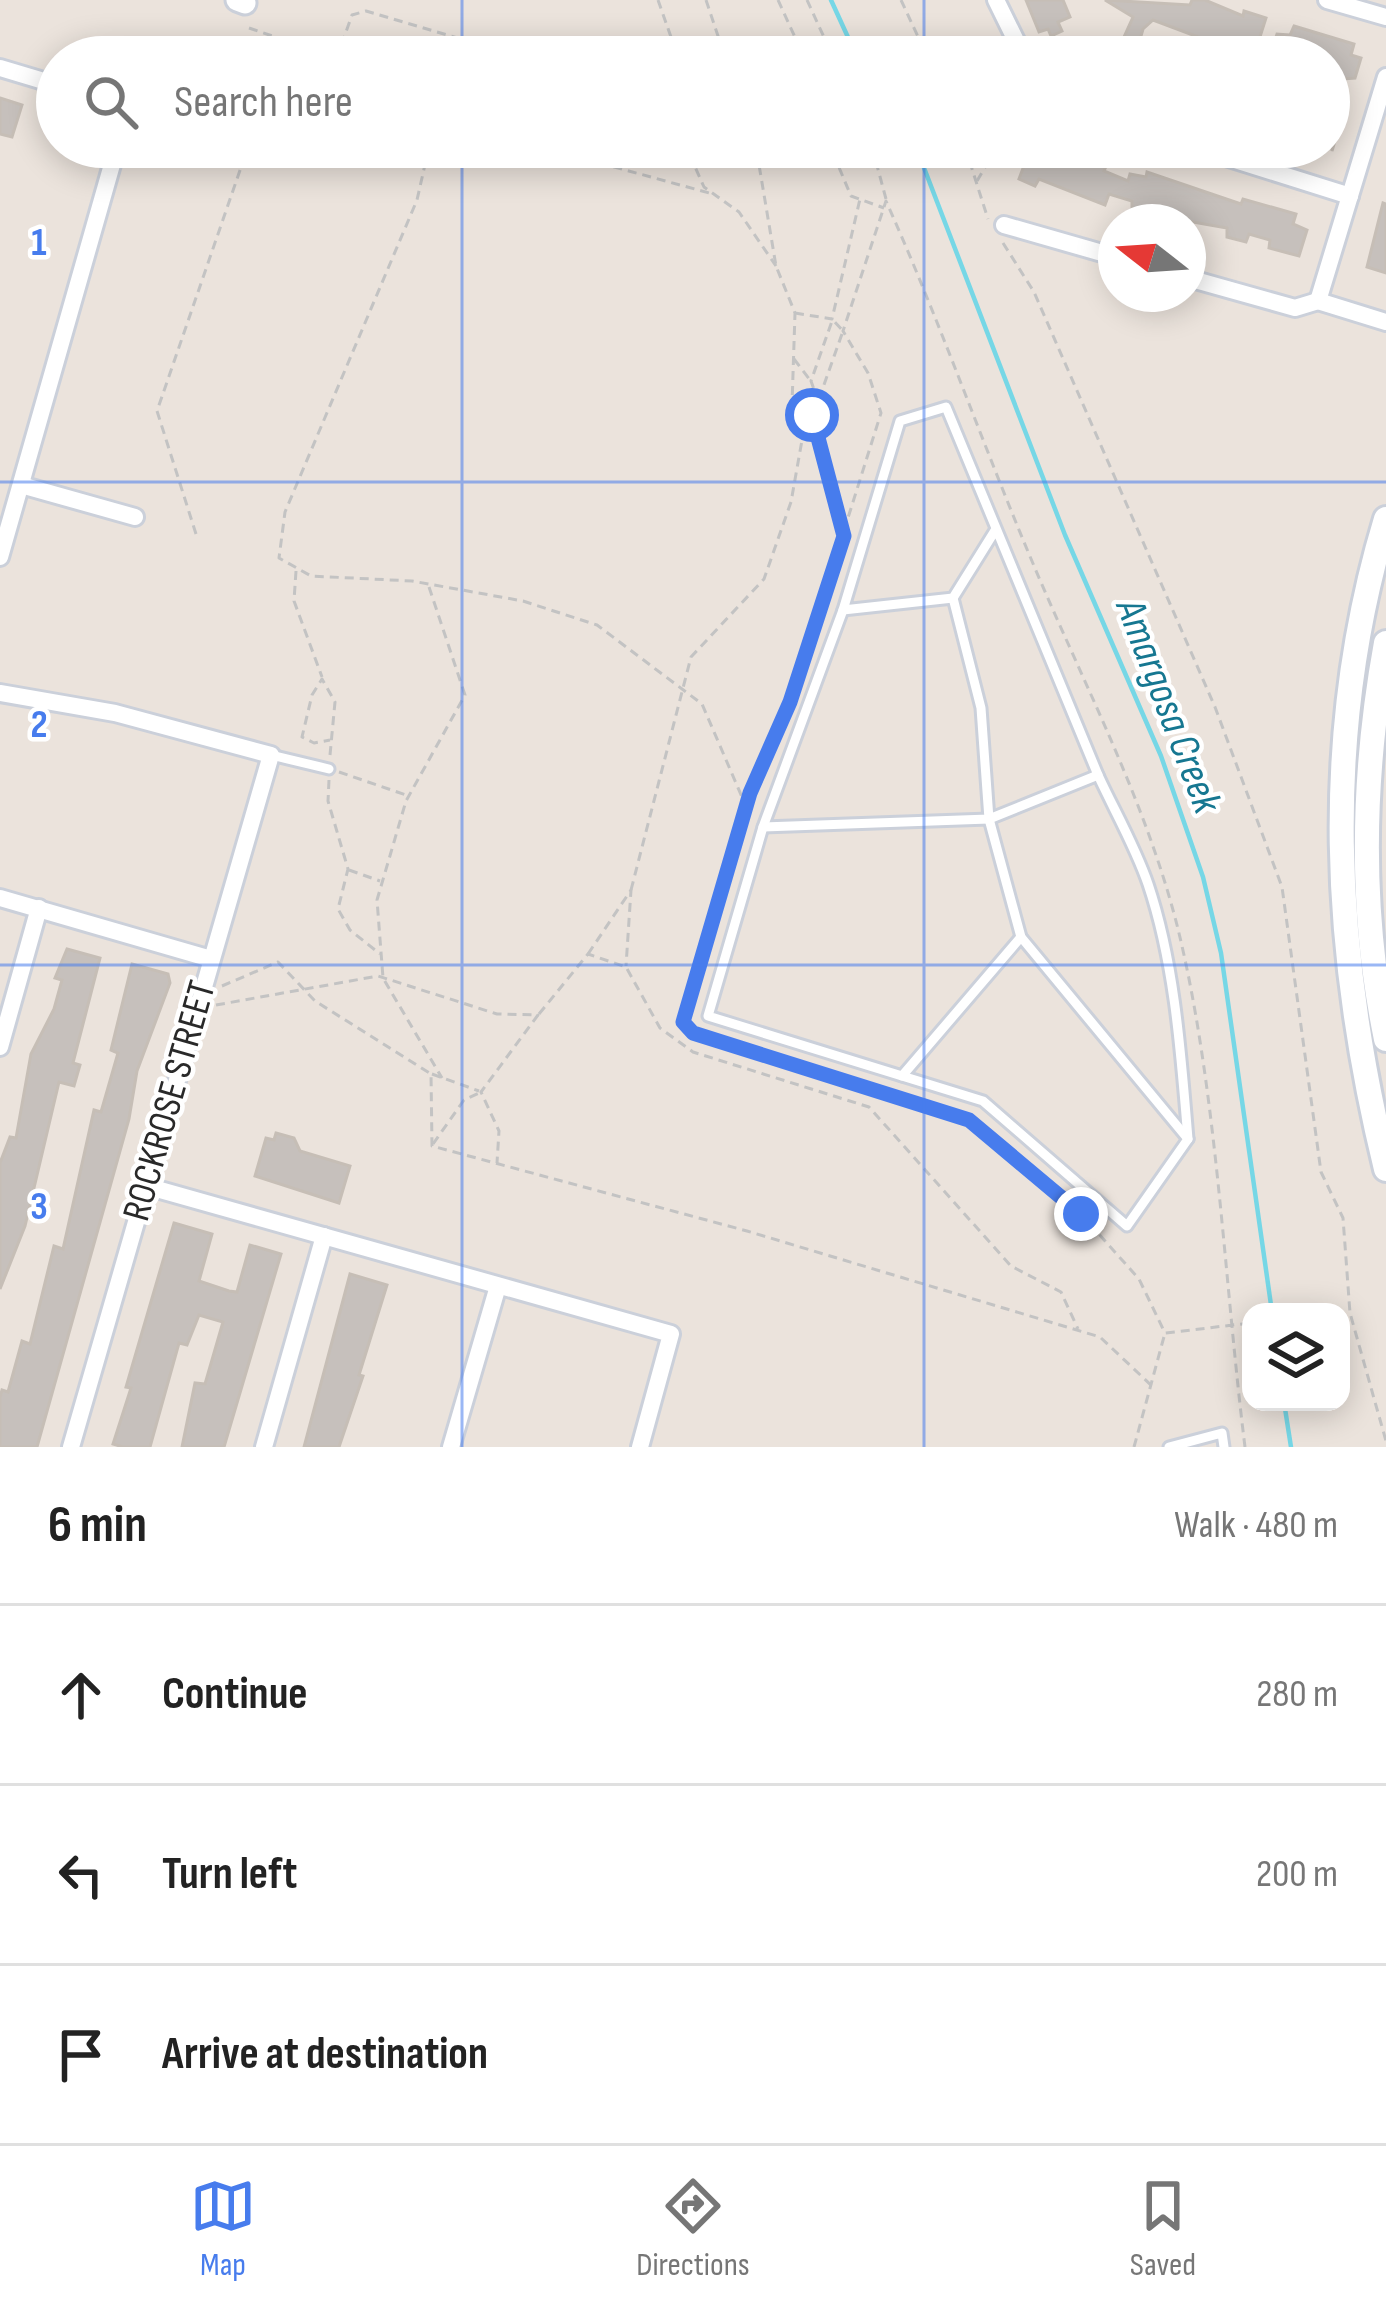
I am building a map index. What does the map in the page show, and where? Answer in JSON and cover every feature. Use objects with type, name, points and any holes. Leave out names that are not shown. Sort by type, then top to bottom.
[{"type":"main road","points":[[1385,1158],[1347,968],[1339,861],[1349,682],[1386,520]]},
{"type":"main road","points":[[1386,644],[1369,753],[1366,874],[1371,964],[1386,1040]]},
{"type":"street","points":[[996,0],[1014,36]]},
{"type":"street","points":[[1327,0],[1386,17]]},
{"type":"street","points":[[0,68],[36,79]]},
{"type":"street","points":[[1318,301],[1386,77]]},
{"type":"street","points":[[0,557],[111,168]]},
{"type":"street","points":[[1261,168],[1350,196]]},
{"type":"street","points":[[1002,232],[1098,253]]},
{"type":"street","points":[[1206,283],[1294,308],[1318,301],[1386,322]]},
{"type":"street","points":[[21,485],[135,517]]},
{"type":"street","points":[[0,693],[115,713],[271,755]]},
{"type":"street","name":"ROCKROSE STREET","points":[[71,1447],[271,755]]},
{"type":"street","points":[[0,898],[211,958]]},
{"type":"street","points":[[0,1047],[39,908]]},
{"type":"street","points":[[146,1186],[671,1334],[640,1447]]},
{"type":"street","points":[[264,1447],[324,1236]]},
{"type":"street","points":[[451,1447],[498,1286]]},
{"type":"lane","points":[[946,406],[996,529],[1098,775],[1148,882],[1160,928],[1181,1055],[1188,1139],[1127,1226],[982,1101],[707,1016],[763,826],[843,610],[900,422],[946,406]]},
{"type":"lane","points":[[996,529],[952,598],[981,708],[988,819],[1021,937],[1188,1139]]},
{"type":"lane","points":[[843,610],[952,598]]},
{"type":"lane","points":[[271,755],[329,769]]},
{"type":"lane","points":[[763,826],[988,819],[1098,775]]},
{"type":"lane","points":[[902,1076],[1021,937]]},
{"type":"lane","points":[[1169,1447],[1222,1433],[1224,1447]]},
{"type":"path","points":[[658,0],[671,36]]},
{"type":"path","points":[[706,0],[717,36]]},
{"type":"path","points":[[778,0],[794,36]]},
{"type":"path","points":[[807,0],[823,36]]},
{"type":"path","points":[[901,0],[916,36]]},
{"type":"path","points":[[344,36],[352,15],[366,11],[451,36]]},
{"type":"path","points":[[249,28],[273,36]]},
{"type":"path","points":[[196,535],[157,411],[241,168]]},
{"type":"path","points":[[424,168],[417,200],[285,512],[279,559],[311,576],[428,584],[523,601],[597,626],[702,704],[746,806]]},
{"type":"path","points":[[617,168],[712,194]]},
{"type":"path","points":[[698,168],[704,187],[739,212],[776,266]]},
{"type":"path","points":[[759,168],[776,266],[795,313],[792,405],[804,429]]},
{"type":"path","points":[[839,168],[851,196],[884,208]]},
{"type":"path","points":[[878,168],[910,254]]},
{"type":"path","points":[[970,168],[989,221],[1002,232],[1034,292],[1187,640],[1282,887],[1321,1172],[1347,1240],[1350,1303]]},
{"type":"path","points":[[975,184],[985,168]]},
{"type":"path","points":[[811,381],[832,319],[860,199]]},
{"type":"path","points":[[886,200],[818,401],[804,429],[791,502],[764,579],[691,657],[631,890],[626,968],[660,1028],[693,1052],[869,1107],[1011,1267],[1060,1292],[1078,1330]]},
{"type":"path","points":[[795,313],[832,319],[843,331],[868,373],[881,413],[790,702],[746,806],[683,1022],[693,1033],[969,1120],[1081,1214],[1139,1279],[1165,1333],[1135,1447]]},
{"type":"path","points":[[792,356],[811,381],[818,401]]},
{"type":"path","points":[[812,415],[844,536]]},
{"type":"path","points":[[296,568],[295,601],[322,679],[335,702],[328,801],[348,869],[338,909],[350,930],[382,955]]},
{"type":"path","points":[[428,584],[465,695],[409,796],[377,900],[383,978],[442,1078]]},
{"type":"path","points":[[322,679],[312,695],[302,737],[314,743],[330,740]]},
{"type":"path","points":[[329,769],[409,796]]},
{"type":"path","points":[[348,869],[383,882]]},
{"type":"path","points":[[432,1146],[464,1100],[481,1092],[588,954],[631,890]]},
{"type":"path","points":[[588,954],[626,968]]},
{"type":"path","points":[[199,1002],[244,973],[278,962],[307,993],[431,1074],[481,1092],[499,1131],[497,1163]]},
{"type":"path","points":[[199,1002],[224,1006],[383,978],[497,1014],[538,1015]]},
{"type":"path","points":[[431,1074],[432,1146]]},
{"type":"path","points":[[432,1146],[1100,1337],[1152,1386]]},
{"type":"path","points":[[1350,1313],[1386,1441]]},
{"type":"path","points":[[1165,1333],[1242,1324]]},
{"type":"building","points":[[1026,0],[1063,0],[1070,17],[1058,22],[1062,31],[1051,36],[1048,29],[1039,32]]},
{"type":"building","points":[[1105,0],[1190,5],[1192,0],[1205,0],[1243,16],[1244,11],[1266,18],[1260,36],[1196,36],[1153,20],[1141,36],[1124,36],[1133,17]]},
{"type":"building","points":[[1294,26],[1327,36],[1276,36],[1290,35]]},
{"type":"building","points":[[1350,43],[1354,44],[1351,55],[1361,58],[1355,78],[1350,78]]},
{"type":"building","points":[[0,98],[22,105],[12,137],[0,134]]},
{"type":"building","points":[[1023,168],[1105,168],[1128,181],[1130,174],[1146,177],[1147,172],[1241,204],[1243,199],[1296,214],[1293,224],[1307,230],[1299,256],[1269,248],[1270,240],[1249,234],[1246,242],[1227,237],[1227,228],[1206,224],[1206,204],[1132,204],[1109,194],[1102,204],[1039,179],[1035,186],[1019,179]]},
{"type":"building","points":[[1386,204],[1386,273],[1367,267]]},
{"type":"building","points":[[67,949],[100,958],[73,1063],[80,1065],[74,1086],[59,1082],[25,1226],[0,1289],[0,1163],[10,1137],[16,1138],[31,1054],[54,1009],[62,980],[55,978]]},
{"type":"building","points":[[132,964],[168,974],[170,983],[137,1071],[129,1119],[37,1447],[0,1447],[0,1397],[2,1390],[8,1392],[22,1341],[30,1344],[54,1246],[63,1249],[94,1110],[101,1112],[118,1053],[111,1050]]},
{"type":"building","points":[[276,1133],[294,1138],[300,1151],[350,1166],[339,1203],[255,1176],[266,1138],[274,1140]]},
{"type":"building","points":[[174,1223],[212,1234],[199,1281],[229,1291],[237,1292],[250,1245],[281,1254],[224,1447],[182,1447],[195,1383],[205,1384],[223,1322],[199,1315],[187,1345],[179,1343],[150,1447],[123,1447],[113,1444]]},
{"type":"building","points":[[350,1274],[387,1285],[359,1375],[363,1376],[339,1447],[304,1447]]},
{"type":"waterway","name":"Amargosa Creek","points":[[831,0],[847,36]]},
{"type":"waterway","name":"Amargosa Creek","points":[[924,168],[1065,535],[1161,756],[1203,877],[1221,953],[1271,1303]]},
{"type":"waterway","name":"Amargosa Creek","points":[[1285,1411],[1291,1447]]},
{"type":"route","points":[[812,415],[844,536],[790,702],[750,793],[683,1022],[693,1033],[969,1120],[1081,1214]]}]
